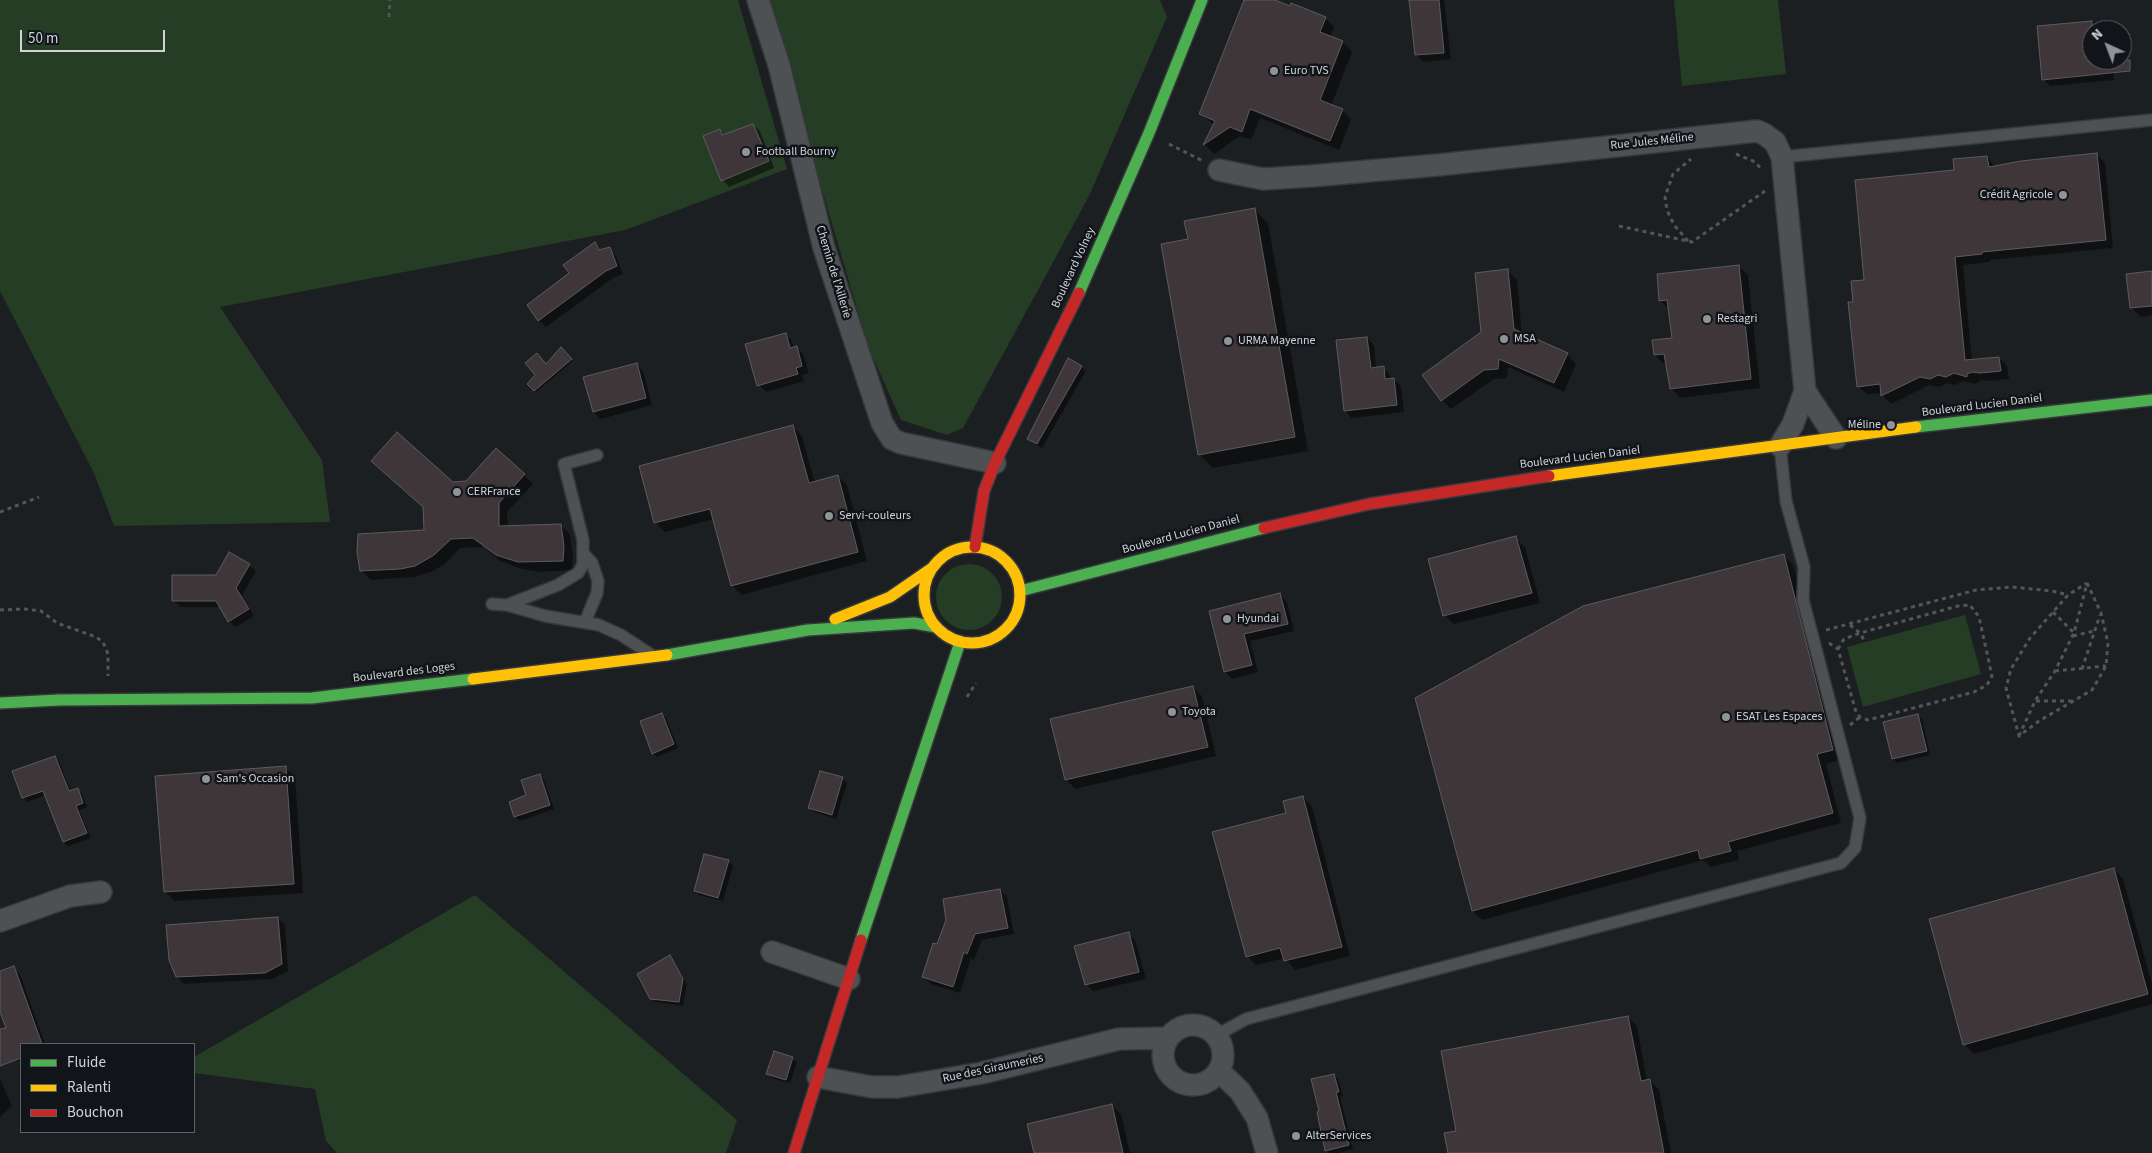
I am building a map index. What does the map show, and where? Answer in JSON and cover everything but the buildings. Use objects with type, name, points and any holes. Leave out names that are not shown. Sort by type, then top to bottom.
[{"type":"main road","name":"Boulevard Volney","points":[[974,547],[984,491],[995,462],[1086,279],[1149,134],[1202,0]]},
{"type":"main road","name":"Boulevard Lucien Daniel","points":[[1020,591],[1265,527],[1369,504],[1522,479],[2019,414],[2152,400]]},
{"type":"main road","points":[[974,547],[988,549],[1000,556],[1014,571],[1020,591],[1019,606],[1014,620],[1003,632],[990,640],[976,643],[960,642],[947,636],[936,627],[929,617],[925,605],[925,586],[932,568],[943,556],[958,549],[974,547]]},
{"type":"main road","name":"Boulevard des Loges","points":[[808,630],[890,597],[932,568]]},
{"type":"main road","name":"Boulevard des Loges","points":[[0,703],[59,700],[312,698],[654,657],[808,630],[907,623],[936,627]]},
{"type":"main road","points":[[794,1153],[960,642]]},
{"type":"street","name":"Chemin de l'Aillerie","points":[[758,0],[779,65],[824,248],[882,423],[892,438],[901,444],[995,462]]},
{"type":"street","name":"Rue Jules Méline","points":[[1219,170],[1263,179],[1311,176],[1446,164],[1757,131],[1775,142],[1780,173]]},
{"type":"street","points":[[1780,173],[1805,391],[1794,424],[1780,446]]},
{"type":"street","points":[[1805,391],[1836,438]]},
{"type":"street","points":[[0,921],[70,896],[102,892]]},
{"type":"street","points":[[772,952],[849,979]]},
{"type":"street","points":[[1201,1024],[1217,1035],[1224,1053],[1220,1072],[1205,1084],[1186,1086],[1169,1075],[1162,1057],[1167,1038],[1182,1026],[1201,1024]]},
{"type":"street","name":"Rue des Giraumeries","points":[[818,1077],[872,1086],[898,1087],[982,1073],[1119,1039],[1167,1038]]},
{"type":"street","points":[[1220,1072],[1240,1091],[1257,1118],[1267,1153]]},
{"type":"lane","points":[[1780,173],[2152,120]]},
{"type":"lane","points":[[1217,1035],[1246,1019],[1842,863],[1855,848],[1860,818],[1814,634],[1803,600],[1804,568],[1786,501],[1780,446]]},
{"type":"lane","points":[[507,605],[558,585],[578,573],[583,565],[583,540],[564,464],[597,455]]},
{"type":"lane","points":[[583,553],[592,563],[598,581],[597,593],[585,622]]},
{"type":"lane","points":[[492,604],[507,605],[546,616],[599,625],[654,657]]},
{"type":"path","points":[[389,17],[390,0]]},
{"type":"path","points":[[1149,134],[1219,170]]},
{"type":"path","points":[[1619,226],[1692,242],[1780,173],[1733,154]]},
{"type":"path","points":[[1688,241],[1674,225],[1667,210],[1665,196],[1673,174],[1694,157]]},
{"type":"path","points":[[0,512],[39,497]]},
{"type":"path","points":[[2019,736],[2006,688],[2011,669],[2030,638],[2053,611],[2068,596],[2087,583]]},
{"type":"path","points":[[2019,736],[2039,721],[2092,690],[2106,666],[2108,643],[2101,613],[2087,583]]},
{"type":"path","points":[[2019,736],[2035,701],[2054,671],[2073,634],[2087,583]]},
{"type":"path","points":[[1814,634],[1976,590],[2012,587],[2052,591],[2068,596]]},
{"type":"path","points":[[1970,605],[1979,617],[1992,676],[1987,685],[1974,692],[1868,720],[1860,717],[1856,712],[1838,648],[1844,639],[1860,633],[1958,606],[1970,605]]},
{"type":"path","points":[[0,610],[25,609],[41,611],[57,623],[96,637],[103,642],[108,654],[108,678]]},
{"type":"path","points":[[2053,611],[2073,634]]},
{"type":"path","points":[[2082,669],[2101,613]]},
{"type":"path","points":[[1849,624],[1860,633],[1865,642]]},
{"type":"path","points":[[2073,634],[2094,631]]},
{"type":"path","points":[[2054,671],[2106,666]]},
{"type":"path","points":[[2035,701],[2076,700]]},
{"type":"green space","points":[[0,0],[738,0],[787,169],[625,230],[220,307],[322,460],[330,522],[114,526],[94,473],[0,291]]},
{"type":"green space","points":[[766,0],[1160,0],[1167,17],[1089,196],[963,428],[947,435],[901,420],[869,349]]},
{"type":"green space","points":[[1674,0],[1778,0],[1786,74],[1682,86]]},
{"type":"green space","points":[[963,564],[975,564],[987,569],[997,579],[1002,591],[1000,610],[987,625],[975,630],[963,630],[951,625],[941,615],[936,603],[936,591],[941,579],[951,569]]},
{"type":"green space","points":[[1965,615],[1981,674],[1863,707],[1847,647]]},
{"type":"green space","points":[[475,895],[737,1120],[726,1153],[337,1153],[326,1141],[315,1089],[195,1073],[195,1056]]},
{"type":"traffic: fast","points":[[1079,293],[1149,133],[1202,0]]},
{"type":"traffic: fast","points":[[1916,427],[2152,400]]},
{"type":"traffic: fast","points":[[1020,591],[1264,528]]},
{"type":"traffic: fast","points":[[667,655],[808,630],[914,623],[936,627]]},
{"type":"traffic: fast","points":[[861,940],[960,642]]},
{"type":"traffic: fast","points":[[0,703],[59,700],[312,698],[473,679]]},
{"type":"traffic: slow","points":[[1549,476],[1916,427]]},
{"type":"traffic: slow","points":[[972,547],[990,551],[1006,561],[1016,577],[1020,595],[1016,613],[1006,629],[990,639],[972,643],[954,639],[938,629],[928,613],[924,595],[928,577],[938,561],[954,551],[972,547]]},
{"type":"traffic: slow","points":[[835,619],[890,597],[932,568]]},
{"type":"traffic: slow","points":[[473,679],[667,655]]},
{"type":"traffic: jam","points":[[975,547],[984,491],[995,463],[1079,293]]},
{"type":"traffic: jam","points":[[1264,528],[1369,504],[1549,476]]},
{"type":"traffic: jam","points":[[794,1153],[861,940]]},
{"type":"place","name":"Euro TVS","points":[[1274,71]]},
{"type":"place","name":"Football Bourny","points":[[746,152]]},
{"type":"place","name":"Crédit Agricole","points":[[2063,195]]},
{"type":"place","name":"Restagri","points":[[1707,319]]},
{"type":"place","name":"MSA","points":[[1504,339]]},
{"type":"place","name":"URMA Mayenne","points":[[1228,341]]},
{"type":"place","name":"Méline","points":[[1891,425]]},
{"type":"place","name":"CERFrance","points":[[457,492]]},
{"type":"place","name":"Servi-couleurs","points":[[829,516]]},
{"type":"place","name":"Hyundai","points":[[1227,619]]},
{"type":"place","name":"Toyota","points":[[1172,712]]},
{"type":"place","name":"ESAT Les Espaces","points":[[1726,717]]},
{"type":"place","name":"Sam's Occasion","points":[[206,779]]},
{"type":"place","name":"AlterServices","points":[[1296,1136]]}]
